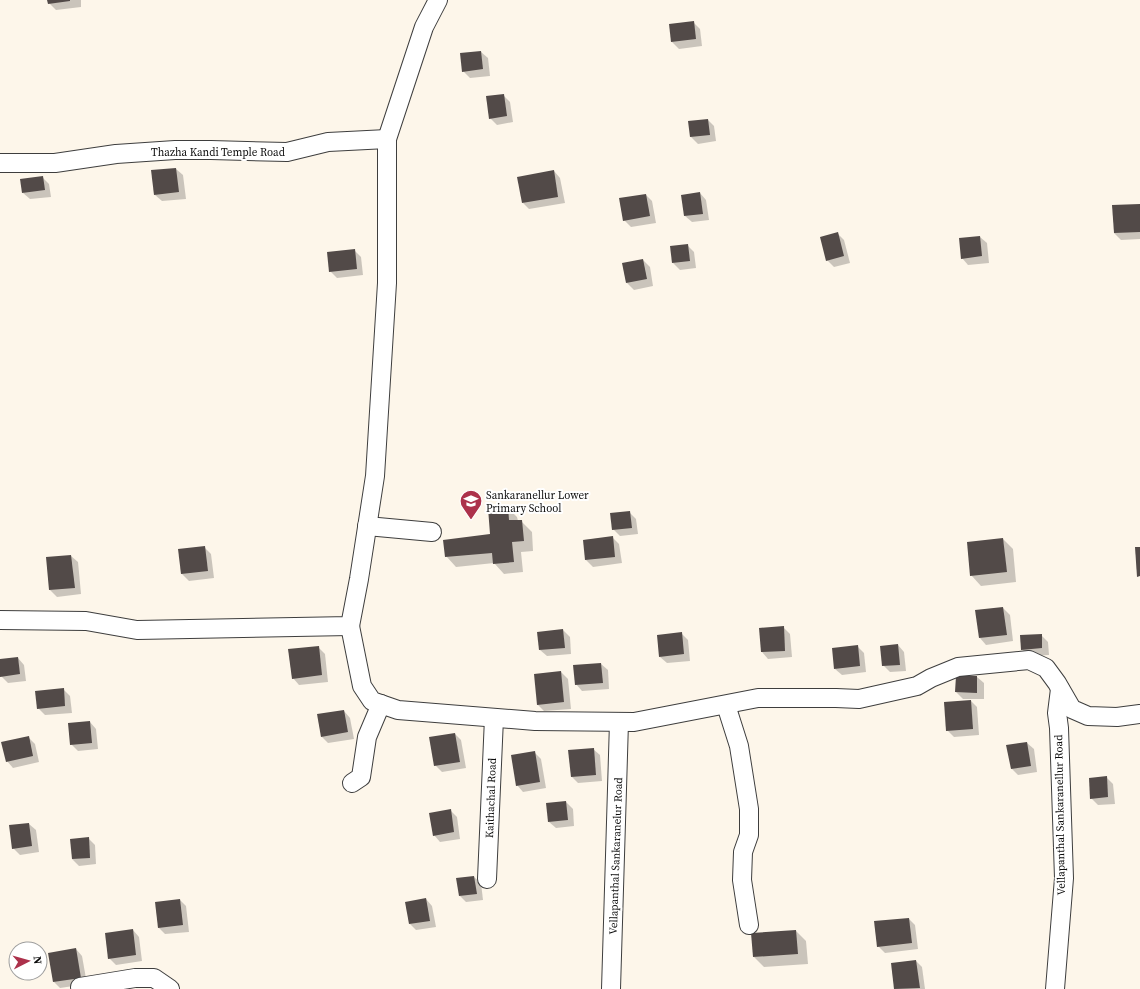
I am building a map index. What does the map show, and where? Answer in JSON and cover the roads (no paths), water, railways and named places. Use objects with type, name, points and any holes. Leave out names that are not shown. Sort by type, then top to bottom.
[{"type":"street","points":[[438,0],[424,28],[387,139],[387,283],[375,476],[350,626],[362,686],[372,701],[398,710],[494,718],[535,721],[634,722],[758,698],[859,699],[917,686],[931,678],[958,667],[1029,660],[1046,668],[1072,709],[1088,716],[1118,717],[1140,714]]},
{"type":"street","name":"Thazha Kandi Temple Road","points":[[0,163],[55,163],[116,154],[175,150],[287,152],[328,142],[387,139]]},
{"type":"street","points":[[367,526],[432,532]]},
{"type":"street","points":[[0,620],[86,621],[136,630],[350,626]]},
{"type":"street","name":"Vellapanthal Sankaranellur Road","points":[[1055,989],[1064,878],[1057,713],[1060,689]]},
{"type":"street","points":[[352,783],[361,777],[367,737],[381,704]]},
{"type":"street","points":[[726,705],[739,746],[749,809],[749,835],[743,852],[742,880],[748,925]]},
{"type":"street","name":"Kaithachal Road","points":[[487,879],[494,718]]},
{"type":"street","name":"Vellapanthal Sankaranelur Road","points":[[611,989],[619,722]]},
{"type":"street","points":[[80,987],[135,978],[154,978],[170,989]]},
{"type":"place","name":"Sankaranellur Lower Primary School","points":[[471,520]]}]
